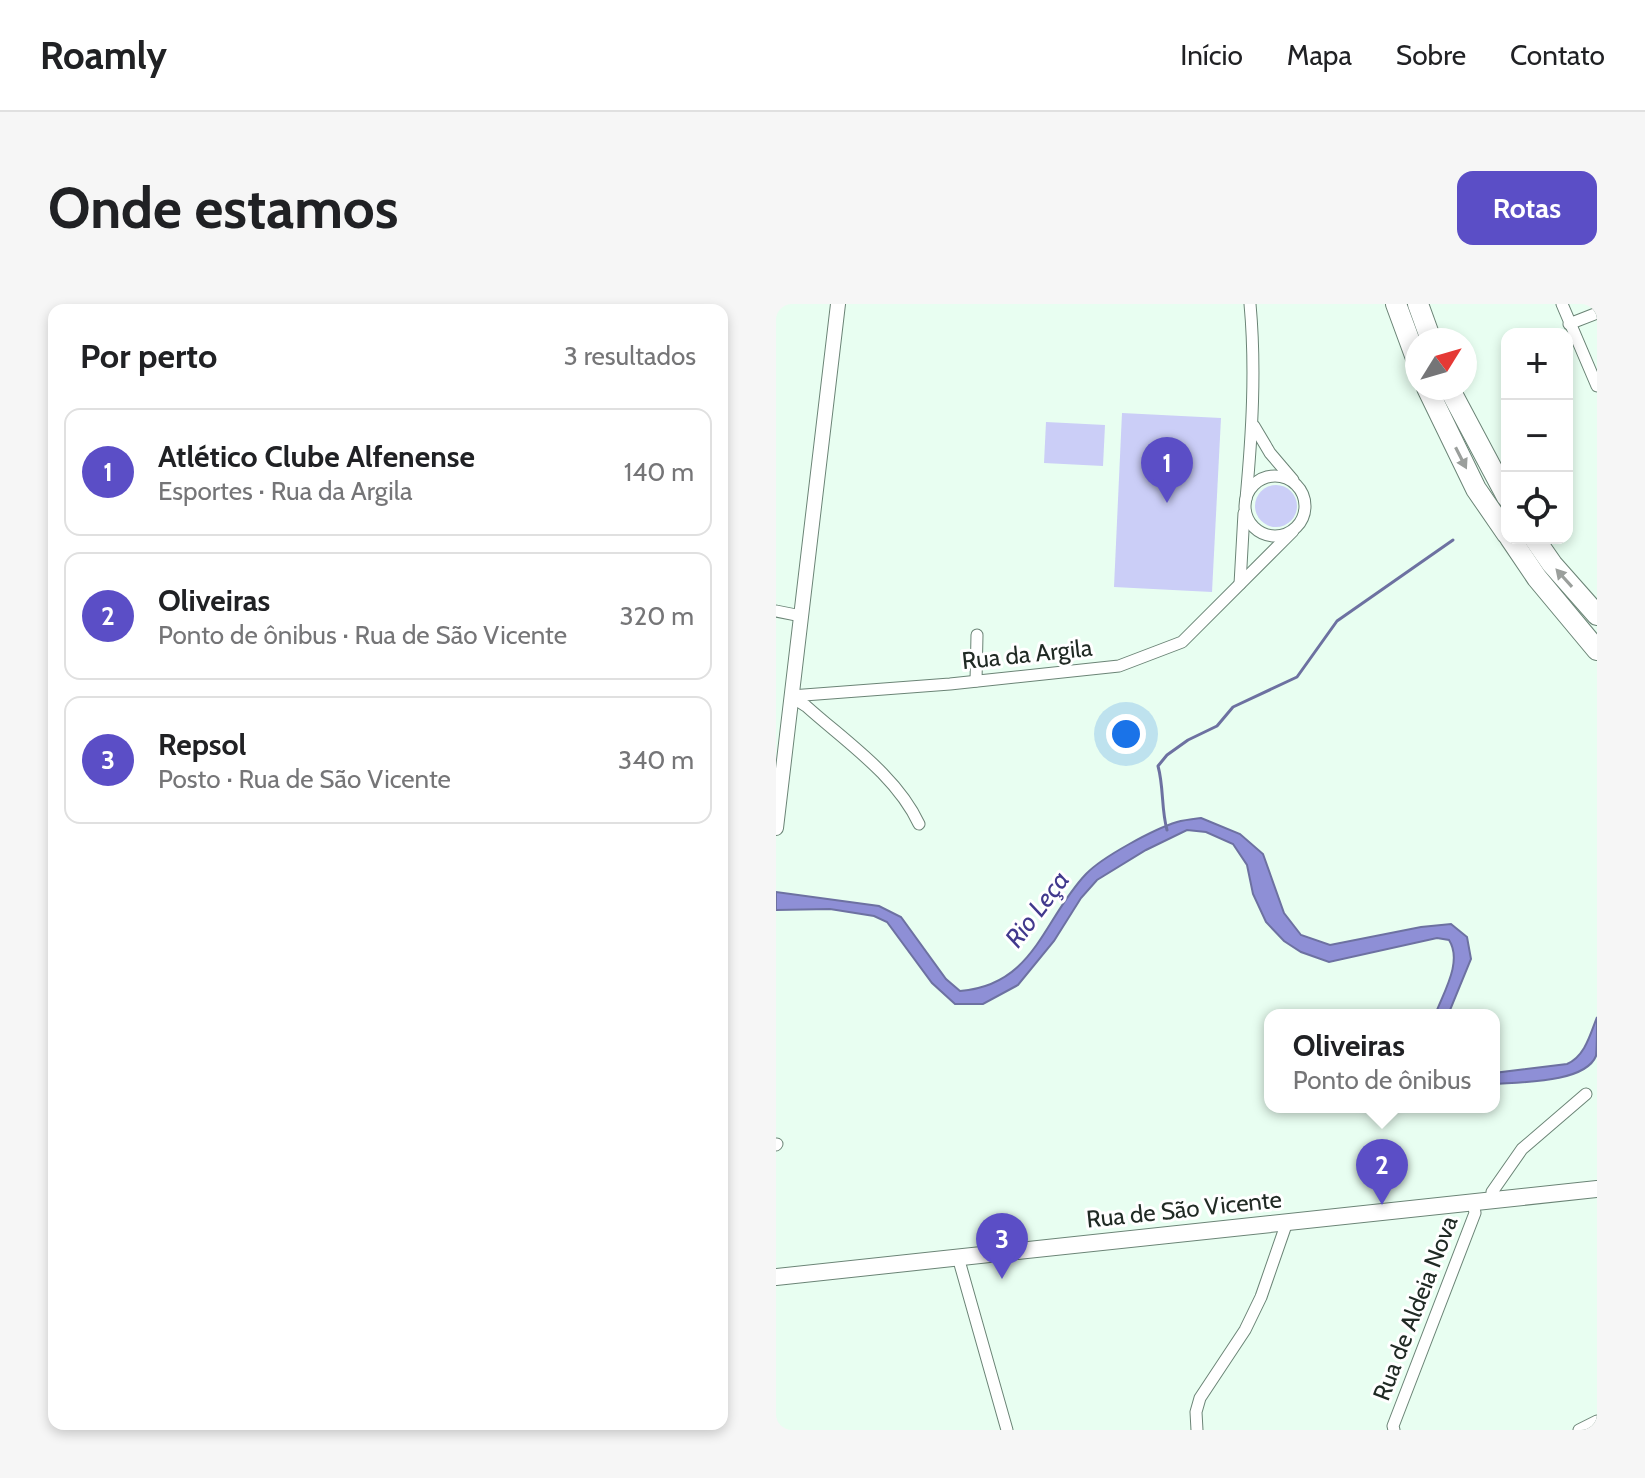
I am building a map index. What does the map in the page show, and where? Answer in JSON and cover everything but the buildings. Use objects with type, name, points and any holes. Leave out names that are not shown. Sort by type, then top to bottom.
[{"type":"highway","points":[[1396,304],[1405,328]]},
{"type":"highway","points":[[1418,304],[1427,328]]},
{"type":"highway","points":[[1433,400],[1476,489],[1501,526]]},
{"type":"highway","points":[[1455,400],[1501,486]]},
{"type":"highway","points":[[1514,544],[1537,578],[1597,650]]},
{"type":"highway","points":[[1538,544],[1597,615]]},
{"type":"main road","name":"Rua de São Vicente","points":[[776,1277],[1597,1189]]},
{"type":"street","points":[[776,828],[838,304]]},
{"type":"street","points":[[1240,584],[1253,426],[1254,349],[1250,304]]},
{"type":"street","points":[[1562,304],[1597,386]]},
{"type":"street","points":[[1569,324],[1597,313]]},
{"type":"street","points":[[1253,426],[1270,453],[1299,488],[1306,506],[1304,516],[1293,531],[1285,535],[1267,536],[1252,526],[1245,504],[1256,483],[1274,476],[1283,477],[1299,488]]},
{"type":"street","name":"Rua da Argila","points":[[791,696],[1119,666],[1182,642],[1293,531]]},
{"type":"street","points":[[776,611],[801,616]]},
{"type":"street","points":[[976,681],[977,635]]},
{"type":"street","points":[[791,696],[895,785],[909,802],[919,824]]},
{"type":"street","points":[[1493,1200],[1492,1192],[1522,1149],[1586,1094]]},
{"type":"street","name":"Rua de Aldeia Nova","points":[[1394,1430],[1475,1213],[1473,1202]]},
{"type":"street","points":[[1197,1430],[1196,1412],[1200,1398],[1256,1308],[1272,1271],[1287,1222]]},
{"type":"street","points":[[958,1257],[1007,1430]]},
{"type":"street","points":[[1579,1430],[1597,1421]]},
{"type":"shaded area","points":[[1122,413],[1221,418],[1212,592],[1114,587]]},
{"type":"shaded area","points":[[1046,422],[1105,425],[1103,466],[1044,463]]},
{"type":"shaded area","points":[[1276,485],[1291,491],[1297,506],[1291,521],[1276,527],[1261,521],[1255,506],[1261,491]]},
{"type":"water","points":[[1201,818],[1240,834],[1263,854],[1284,913],[1301,935],[1330,945],[1451,924],[1467,937],[1471,959],[1450,1009],[1438,1009],[1453,968],[1453,949],[1449,940],[1437,938],[1329,962],[1301,952],[1284,941],[1266,922],[1253,894],[1247,865],[1233,844],[1206,832],[1187,830],[1146,850],[1097,880],[1018,985],[983,1004],[955,1004],[932,983],[887,922],[874,916],[830,909],[776,910],[776,892],[879,906],[901,917],[946,979],[960,991],[985,986],[1005,977],[1021,963],[1071,892],[1094,867],[1116,852],[1177,822]]},
{"type":"water","points":[[1597,1017],[1596,1056],[1590,1065],[1566,1076],[1500,1084],[1500,1072],[1567,1064],[1578,1056]]},
{"type":"waterway","points":[[1167,830],[1158,766],[1167,755],[1188,740],[1217,726],[1233,707],[1297,677],[1337,621],[1453,540]]},
{"type":"place","name":"Atlético Clube Alfenense","points":[[1167,503]]},
{"type":"place","name":"Oliveiras","points":[[1382,1205]]},
{"type":"place","name":"Repsol","points":[[1002,1279]]},
{"type":"water label","name":"Rio Leça","points":[[1037,909]]}]
